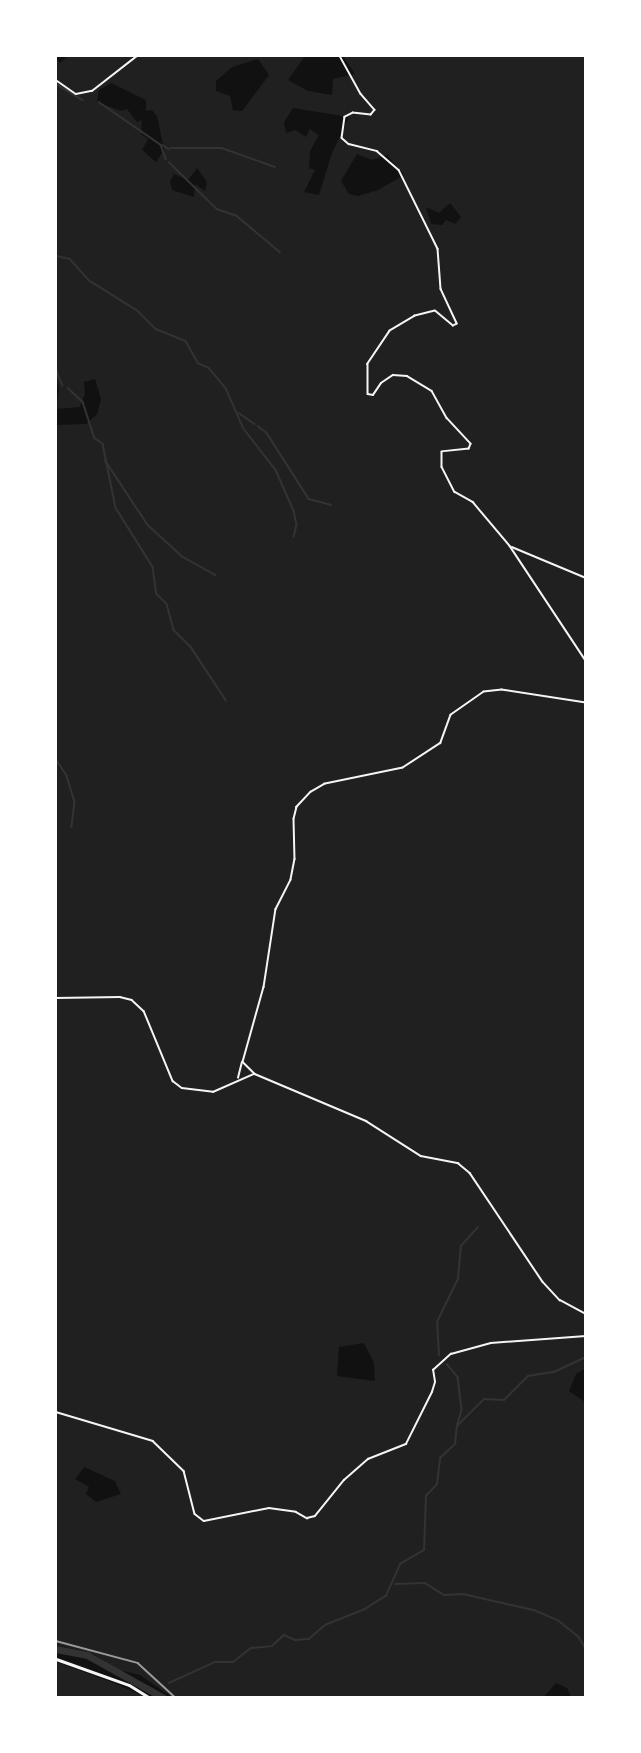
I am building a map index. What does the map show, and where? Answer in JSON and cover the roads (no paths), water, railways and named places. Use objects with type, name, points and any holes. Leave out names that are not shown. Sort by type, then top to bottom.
[{"type":"main road","points":[[56,1659],[129,1685],[150,1698]]},
{"type":"street","points":[[56,80],[76,94],[92,91],[137,56]]},
{"type":"street","points":[[340,56],[361,94],[375,110],[371,115],[353,113],[345,117],[342,138],[383,154],[399,170],[434,238],[440,257],[441,290],[457,324],[453,326],[435,311],[415,316],[390,331],[368,364],[368,394],[373,395],[384,380],[398,375],[422,383],[432,392],[447,418],[471,444],[469,449],[442,452],[445,476],[456,494],[473,502],[510,546],[585,661]]},
{"type":"street","points":[[510,546],[585,578]]},
{"type":"street","points":[[237,1079],[264,987],[276,909],[291,880],[296,859],[294,819],[297,807],[311,792],[325,784],[403,768],[441,743],[451,715],[484,692],[502,690],[585,703]]},
{"type":"street","points":[[56,998],[120,996],[132,1000],[144,1011],[154,1031],[162,1063],[173,1082],[183,1088],[213,1092],[237,1079],[255,1074]]},
{"type":"street","points":[[243,1062],[255,1074],[366,1120],[421,1156],[458,1163],[470,1173],[543,1282],[560,1300],[585,1314]]},
{"type":"street","points":[[56,1412],[153,1441],[184,1471],[195,1514],[204,1521],[269,1508],[296,1512],[307,1518],[315,1516],[344,1480],[368,1459],[406,1444],[432,1392],[435,1382],[433,1370],[451,1354],[490,1343],[585,1336]]},
{"type":"waterway","points":[[56,84],[83,100]]},
{"type":"waterway","points":[[99,102],[161,145],[166,159]]},
{"type":"waterway","points":[[162,145],[169,149]]},
{"type":"waterway","points":[[171,148],[222,148],[275,167]]},
{"type":"waterway","points":[[169,162],[217,209],[237,216],[280,252]]},
{"type":"waterway","points":[[57,256],[70,259],[90,281],[138,311],[156,329],[186,341],[198,363],[209,368],[226,388],[243,427]]},
{"type":"waterway","points":[[56,369],[63,386]]},
{"type":"waterway","points":[[68,388],[83,402],[95,438],[103,444],[116,508],[153,567],[157,594],[167,604],[174,630],[191,647],[226,700]]},
{"type":"waterway","points":[[239,413],[255,424]]},
{"type":"waterway","points":[[258,426],[267,433],[309,499],[331,505]]},
{"type":"waterway","points":[[244,429],[276,470],[294,511],[297,525],[294,537]]},
{"type":"waterway","points":[[105,460],[148,525],[183,557],[215,575]]},
{"type":"waterway","points":[[56,759],[67,776],[75,802],[72,827]]},
{"type":"waterway","points":[[439,1356],[437,1322],[458,1279],[461,1246],[478,1227]]},
{"type":"waterway","points":[[169,1683],[215,1662],[233,1662],[251,1648],[272,1646],[284,1635],[295,1640],[309,1639],[325,1625],[365,1609],[386,1596],[400,1564],[424,1550],[426,1496],[437,1484],[440,1458],[455,1444],[457,1426],[484,1399],[504,1400],[528,1376],[554,1372],[586,1357]]},
{"type":"waterway","points":[[447,1364],[458,1377],[462,1410],[458,1424]]},
{"type":"waterway","points":[[395,1584],[425,1583],[444,1595],[463,1594],[534,1610],[558,1620],[579,1637],[586,1649]]},
{"type":"waterway","points":[[56,1649],[87,1655],[164,1698]]},
{"type":"railway","points":[[56,1641],[138,1663],[176,1698]]}]
